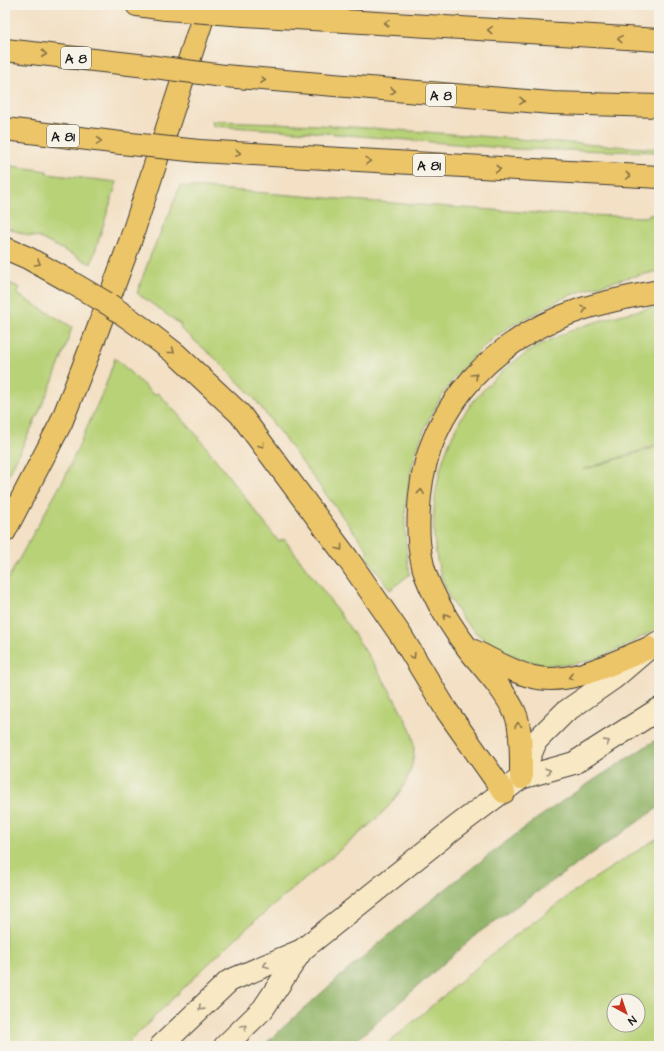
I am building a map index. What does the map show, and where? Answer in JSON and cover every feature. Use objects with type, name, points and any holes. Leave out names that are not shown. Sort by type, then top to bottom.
[{"type":"highway","points":[[137,5],[166,9],[245,15],[659,40]]},
{"type":"highway","points":[[5,531],[61,423],[95,337],[130,242],[207,5]]},
{"type":"highway","name":"A 8","points":[[5,50],[224,76],[552,103],[659,106]]},
{"type":"highway","name":"A 81","points":[[5,129],[121,144],[199,151],[659,177]]},
{"type":"highway","points":[[5,248],[28,258],[110,305],[176,354],[240,414],[348,559],[400,634],[448,711],[504,792]]},
{"type":"highway","points":[[521,778],[520,744],[516,714],[496,682],[451,625],[430,587],[420,554],[418,536],[421,487],[426,457],[446,414],[460,392],[495,355],[514,341],[555,320],[581,309],[659,291]]},
{"type":"highway","points":[[468,648],[510,670],[533,677],[560,679],[582,674],[654,645]]},
{"type":"main road","points":[[521,778],[536,741],[565,712],[614,678],[654,645]]},
{"type":"main road","points":[[161,1046],[229,981],[302,950],[388,880],[521,778],[574,763],[659,709]]},
{"type":"main road","points":[[225,1046],[263,1009],[302,950]]},
{"type":"green space","points":[[212,121],[324,125],[659,149],[659,152],[515,149],[313,132],[213,126]]},
{"type":"green space","points":[[5,165],[47,171],[47,174],[117,182],[91,264],[38,237],[29,236],[5,227]]},
{"type":"green space","points":[[180,186],[551,214],[648,217],[649,214],[659,214],[659,271],[604,284],[558,301],[509,327],[481,349],[457,375],[437,404],[422,436],[412,469],[406,503],[405,539],[410,574],[390,590],[366,555],[369,552],[254,398],[216,359],[180,328],[181,325],[137,293],[151,254]]},
{"type":"green space","points":[[5,281],[20,288],[17,294],[72,327],[66,347],[50,386],[5,482]]},
{"type":"green space","points":[[659,306],[659,444],[583,470],[659,446],[659,627],[617,650],[583,662],[551,665],[521,659],[483,638],[473,630],[457,610],[445,586],[437,561],[434,535],[434,508],[444,456],[454,432],[467,410],[490,383],[513,362],[552,339],[572,330],[615,316]]},
{"type":"green space","points":[[115,358],[154,395],[158,393],[196,434],[279,542],[284,539],[318,584],[352,630],[397,703],[410,728],[414,744],[413,759],[409,774],[402,788],[390,805],[382,813],[239,935],[125,1046],[5,1046],[5,584],[65,477],[105,387]]},
{"type":"green space","points":[[659,738],[659,807],[478,933],[350,1046],[263,1046],[329,986],[397,928],[467,872],[538,818]]},
{"type":"green space","points":[[659,837],[659,1046],[385,1046],[505,943],[581,887]]}]
